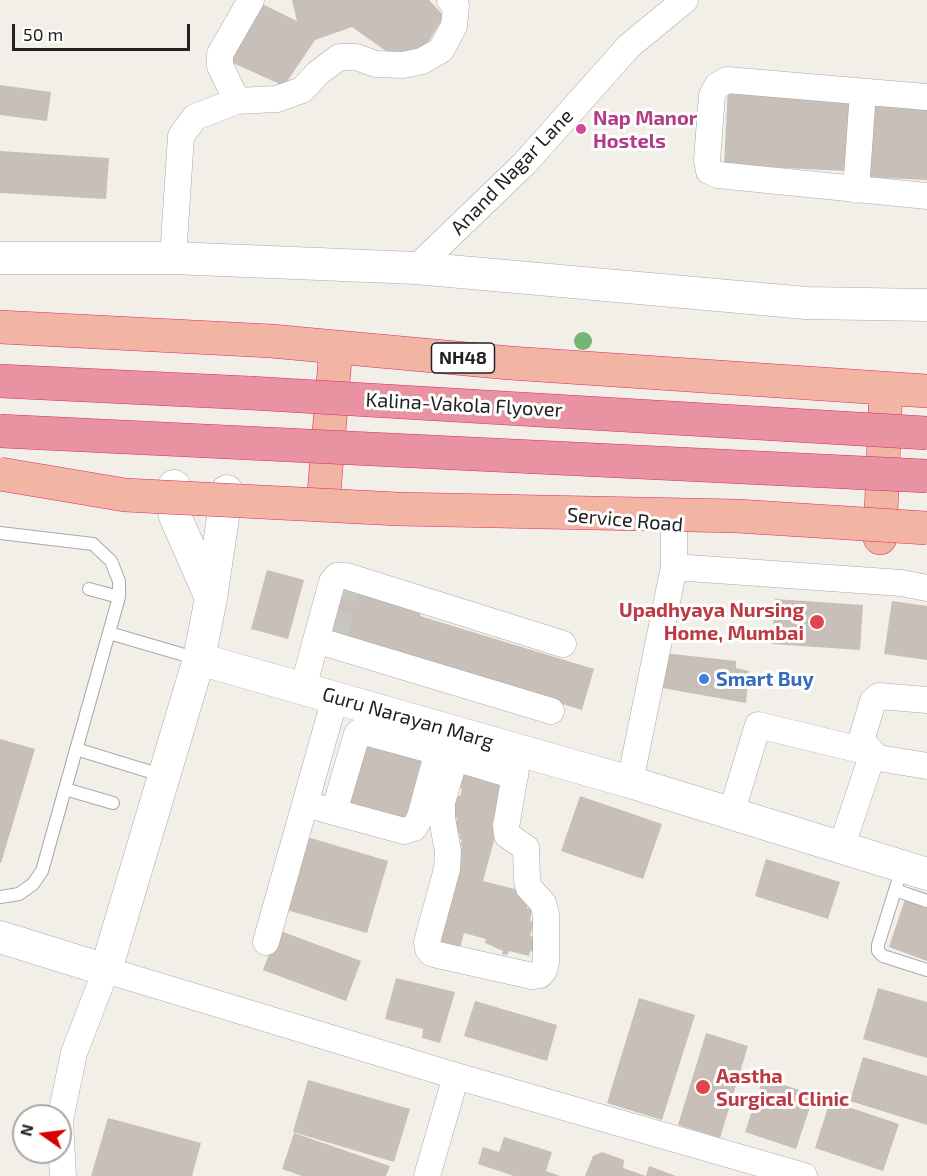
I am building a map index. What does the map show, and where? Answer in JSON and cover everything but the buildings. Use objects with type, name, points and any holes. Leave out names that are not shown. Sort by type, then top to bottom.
[{"type":"highway","name":"NH48","points":[[0,327],[272,341],[522,363],[927,391]]},
{"type":"highway","points":[[324,493],[336,347]]},
{"type":"highway","name":"Kalina-Vakola Flyover","points":[[0,381],[316,396],[927,433]]},
{"type":"highway","points":[[880,538],[886,388]]},
{"type":"highway","points":[[0,431],[927,476]]},
{"type":"highway","points":[[0,474],[125,495],[398,509],[737,516],[927,528]]},
{"type":"highway","name":"Service Road","points":[[0,474],[227,491],[324,493],[674,524],[927,541]]},
{"type":"street","points":[[237,101],[220,66],[220,54],[251,0]]},
{"type":"street","points":[[173,258],[181,136],[195,117],[237,101],[277,99],[302,90],[318,73],[339,57],[356,57],[376,64],[403,65],[422,61],[441,50],[454,26],[456,6],[450,0]]},
{"type":"street","name":"Anand Nagar Lane","points":[[416,268],[525,163],[629,46],[685,0]]},
{"type":"street","points":[[927,97],[727,80],[717,86],[712,95],[707,149],[709,171],[718,175],[927,196]]},
{"type":"street","points":[[856,190],[863,92]]},
{"type":"street","points":[[0,258],[173,258],[416,268],[806,303],[927,305]]},
{"type":"street","points":[[174,486],[175,516],[211,598]]},
{"type":"street","points":[[63,1176],[60,1120],[74,1053],[106,970],[199,659],[211,598],[227,491]]},
{"type":"street","points":[[630,782],[674,567],[674,524]]},
{"type":"street","points":[[674,567],[901,583],[927,588]]},
{"type":"street","points":[[303,688],[327,641],[332,582],[338,576],[563,644]]},
{"type":"street","points":[[327,641],[551,711]]},
{"type":"street","name":"Guru Narayan Marg","points":[[199,659],[335,698],[450,743],[517,763],[630,782],[841,848],[915,884]]},
{"type":"street","points":[[872,755],[861,741],[873,701],[879,696],[927,700]]},
{"type":"street","points":[[266,942],[335,698]]},
{"type":"street","points":[[730,814],[758,725],[872,755],[927,766]]},
{"type":"street","points":[[334,812],[357,734],[361,730],[450,743]]},
{"type":"street","points":[[305,804],[404,831],[414,828],[450,743]]},
{"type":"street","points":[[450,743],[442,802],[442,818],[448,852],[447,869],[427,942],[428,949],[431,954],[438,956],[532,976],[540,975],[546,962],[546,915],[543,903],[529,888],[526,848],[507,835],[506,827],[517,763]]},
{"type":"street","points":[[841,848],[872,755]]},
{"type":"street","points":[[0,938],[456,1076],[804,1176]]},
{"type":"street","points":[[427,1176],[456,1076]]},
{"type":"lane","points":[[0,533],[93,544],[111,561],[119,581],[119,597],[42,872],[33,884],[19,894],[0,897]]},
{"type":"lane","points":[[89,589],[119,597]]},
{"type":"lane","points":[[109,633],[199,659]]},
{"type":"lane","points":[[76,749],[164,776]]},
{"type":"lane","points":[[65,789],[113,803]]},
{"type":"lane","points":[[915,884],[878,945],[878,951],[883,956],[927,970]]},
{"type":"tunnel","points":[[334,637],[348,584]]},
{"type":"place","name":"Nap Manor Hostels","points":[[581,129]]},
{"type":"place","name":"Upadhyaya Nursing Home, Mumbai","points":[[817,622]]},
{"type":"place","name":"Smart Buy","points":[[704,679]]},
{"type":"place","name":"Aastha Surgical Clinic","points":[[703,1087]]}]
